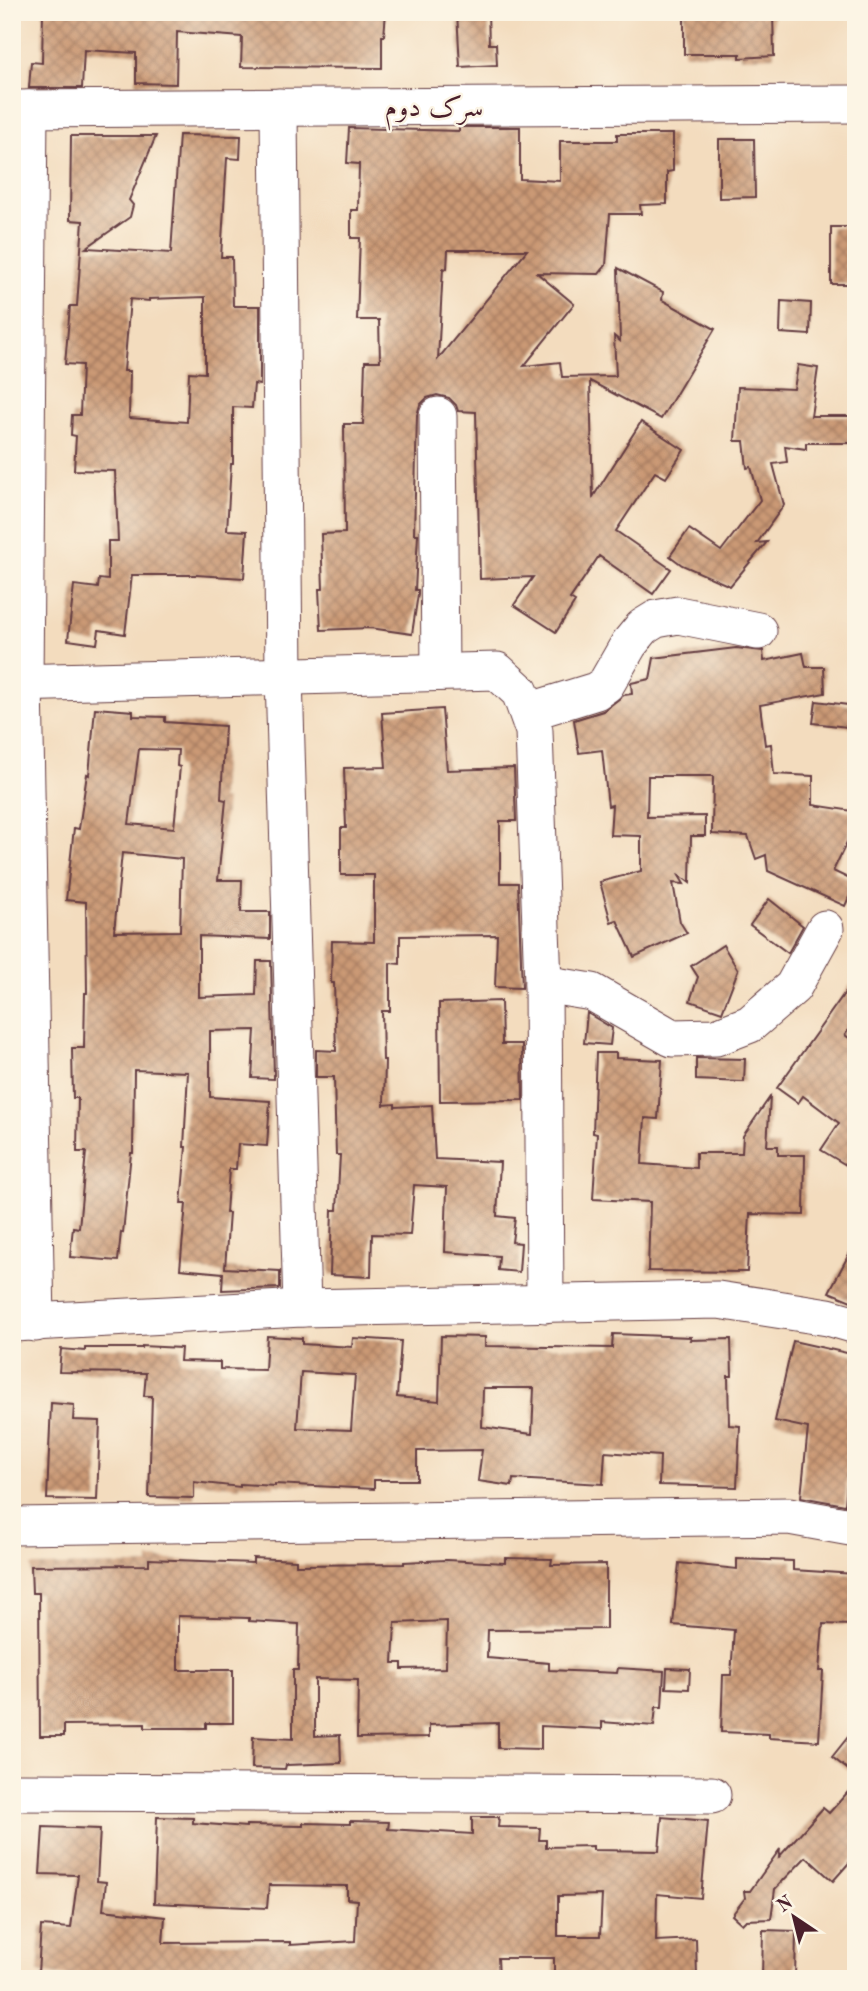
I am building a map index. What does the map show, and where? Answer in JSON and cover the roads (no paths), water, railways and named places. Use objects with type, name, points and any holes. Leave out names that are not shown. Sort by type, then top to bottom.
[{"type":"street","name":"سرک دوم","points":[[20,109],[856,104]]},
{"type":"street","points":[[279,107],[284,676],[302,1308]]},
{"type":"street","points":[[20,109],[18,683],[24,1323],[302,1308],[718,1300],[828,1317],[856,1325]]},
{"type":"street","points":[[438,416],[440,672]]},
{"type":"street","points":[[528,712],[596,691],[606,684],[629,645],[643,627],[656,619],[678,615],[758,631]]},
{"type":"street","points":[[18,683],[497,671],[520,692],[534,731],[543,984],[545,1304]]},
{"type":"street","points":[[543,984],[592,992],[673,1038],[716,1037],[750,1024],[793,987],[825,929]]},
{"type":"street","points":[[12,1526],[789,1516],[856,1528]]},
{"type":"street","points":[[12,1791],[712,1795]]}]
